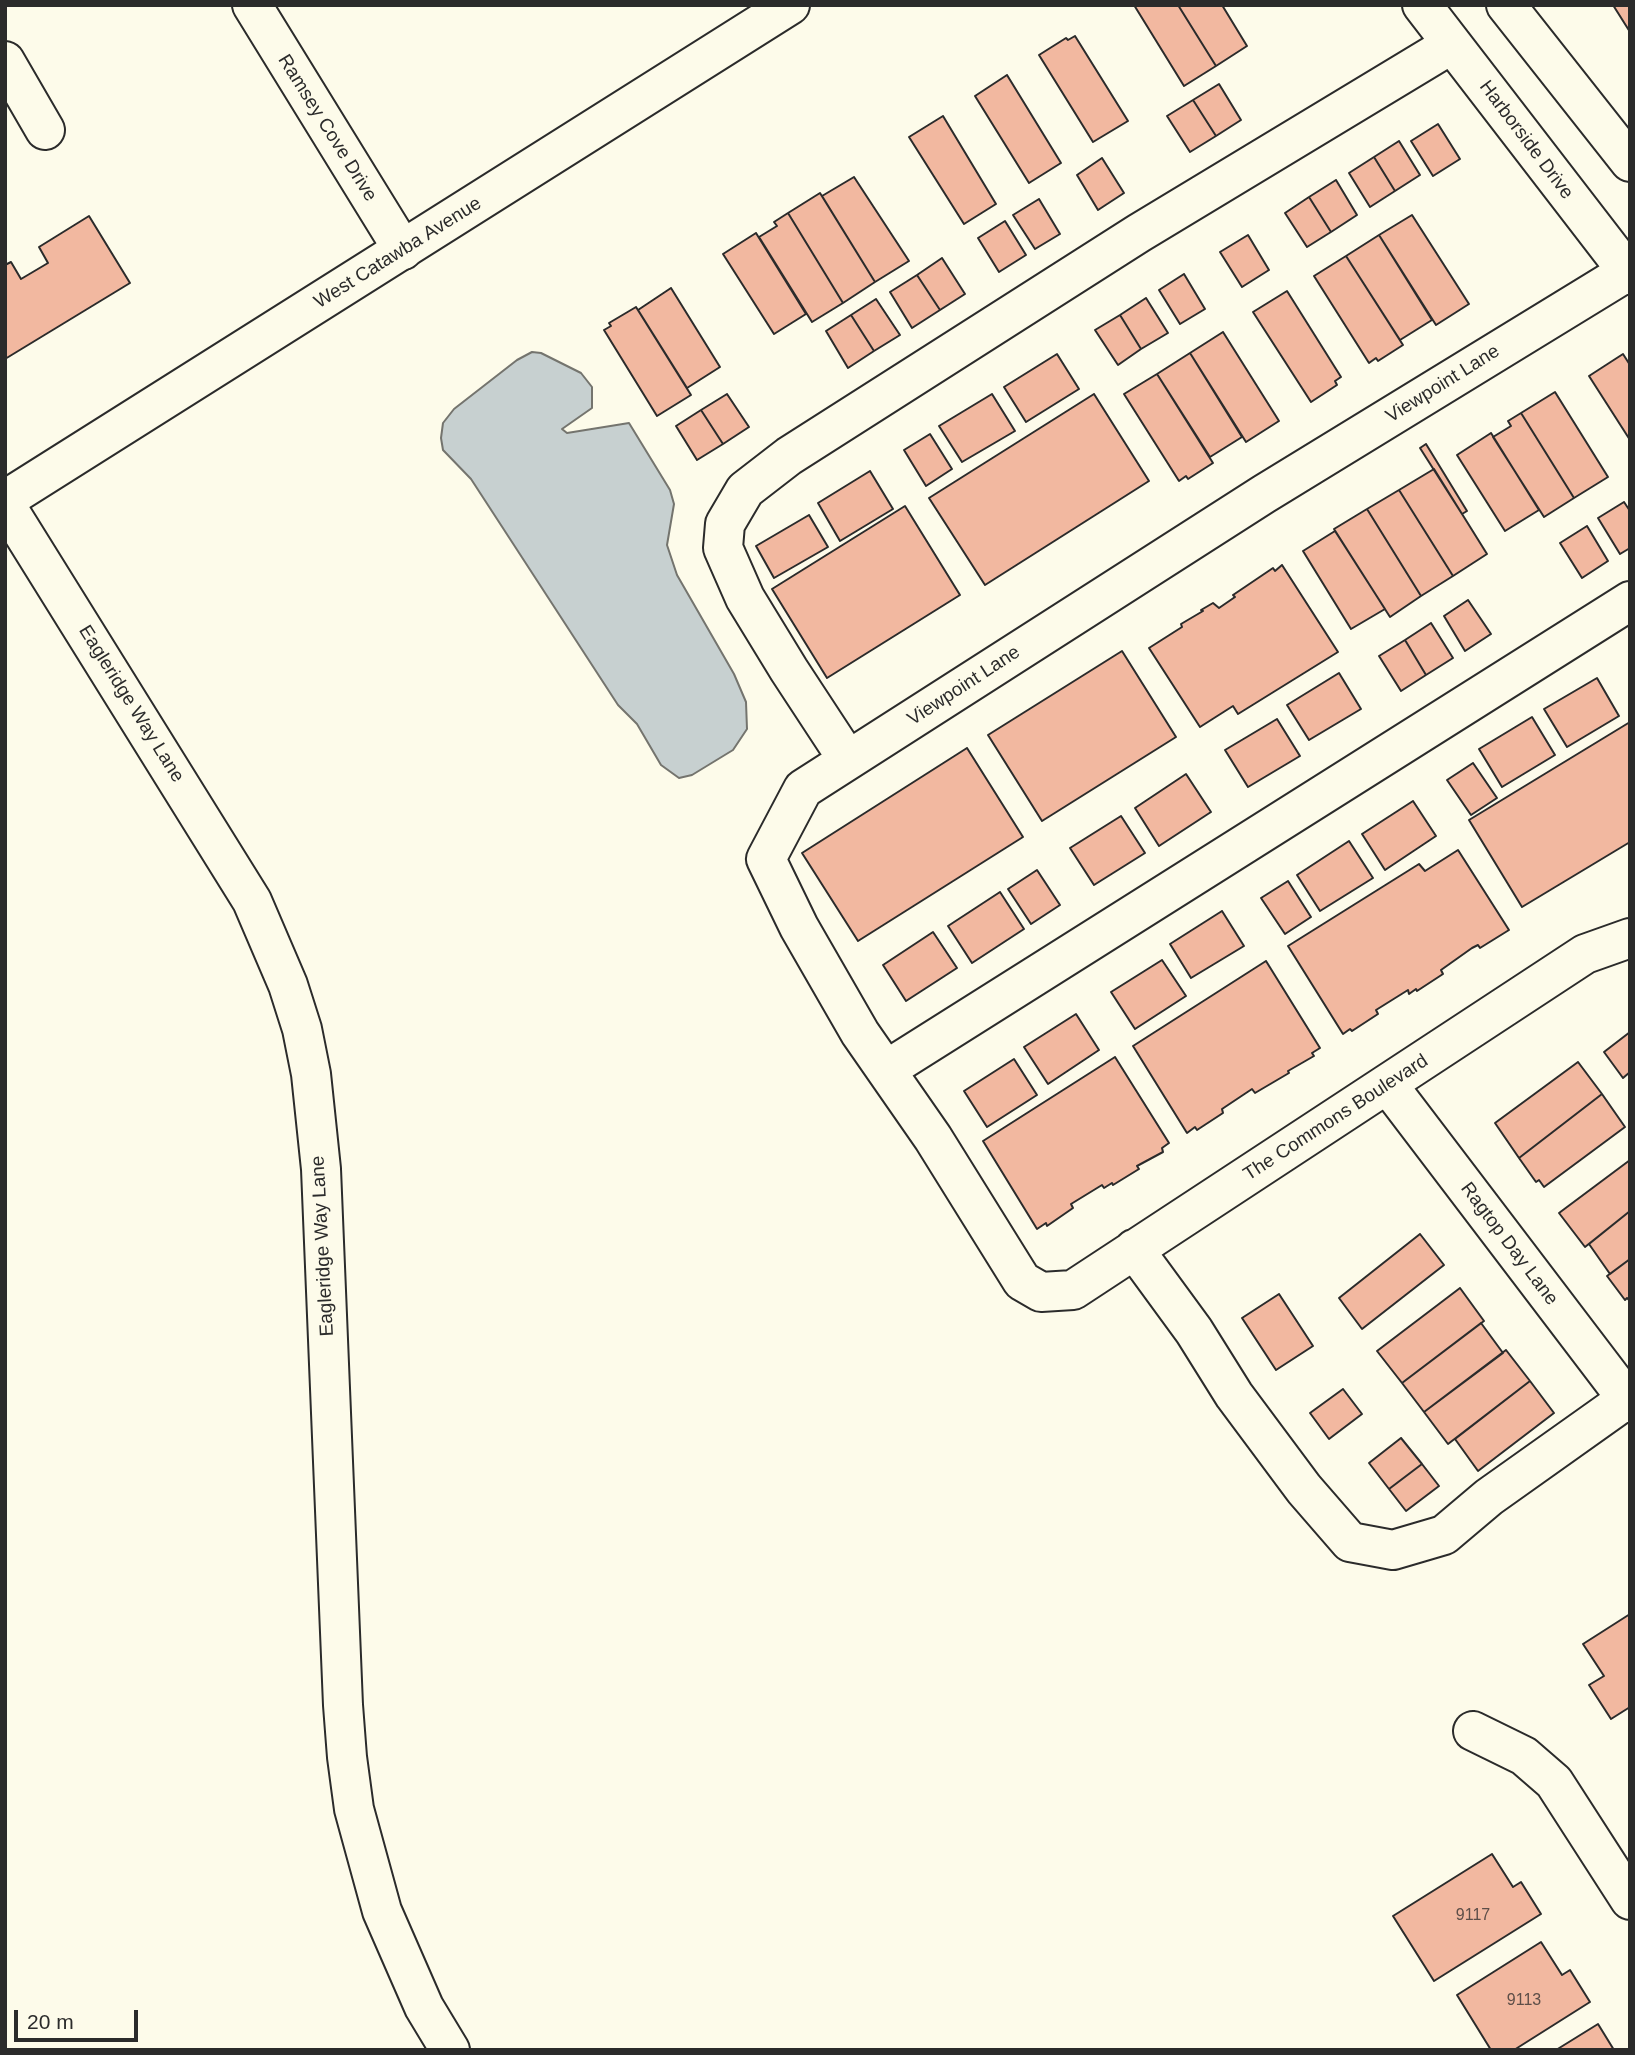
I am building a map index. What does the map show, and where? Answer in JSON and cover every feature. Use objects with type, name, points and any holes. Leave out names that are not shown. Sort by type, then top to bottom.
[{"type":"street","name":"Ramsey Cove Drive","points":[[252,5],[403,250]]},
{"type":"street","name":"West Catawba Avenue","points":[[5,502],[790,5]]},
{"type":"street","name":"Harborside Drive","points":[[1422,5],[1629,272]]},
{"type":"street","points":[[1506,5],[1630,162]]},
{"type":"street","points":[[848,760],[745,598],[723,548],[725,524],[745,490],[789,456],[1139,233],[1452,44]]},
{"type":"street","points":[[5,61],[45,130]]},
{"type":"street","name":"Viewpoint Lane","points":[[1041,1292],[1022,1281],[933,1138],[860,1033],[799,927],[766,859],[803,789],[1264,494],[1629,272]]},
{"type":"street","name":"Eagleridge Way Lane","points":[[5,502],[252,901],[288,985],[302,1029],[311,1074],[321,1169],[346,1757],[354,1809],[382,1910],[424,2007],[450,2050]]},
{"type":"street","points":[[886,1070],[1630,601]]},
{"type":"street","name":"The Commons Boulevard","points":[[1041,1292],[1073,1290],[1586,954],[1630,938]]},
{"type":"street","name":"Ragtop Day Lane","points":[[1388,1085],[1628,1401]]},
{"type":"street","points":[[1134,1249],[1194,1331],[1242,1406],[1304,1489],[1350,1542],[1393,1550],[1444,1535],[1489,1497],[1628,1401]]},
{"type":"street","points":[[1473,1731],[1524,1756],[1554,1782],[1630,1900]]},
{"type":"shaded area","points":[[532,352],[541,353],[581,373],[592,387],[592,408],[562,429],[567,433],[629,423],[670,490],[674,504],[667,545],[677,575],[734,674],[746,702],[747,729],[733,750],[692,775],[679,778],[661,765],[637,724],[618,705],[471,479],[443,450],[443,423],[454,409],[517,360]]},
{"type":"building","points":[[1134,5],[1178,5],[1216,66],[1184,86]]},
{"type":"building","points":[[1178,5],[1222,5],[1247,46],[1216,66]]},
{"type":"building","points":[[1613,5],[1630,5],[1630,32]]},
{"type":"building","points":[[1075,36],[1128,121],[1093,142],[1039,55],[1066,38],[1068,40]]},
{"type":"building","points":[[1007,75],[1061,163],[1029,183],[975,96]]},
{"type":"building","points":[[1219,84],[1241,120],[1216,136],[1193,100]]},
{"type":"building","points":[[1193,100],[1216,136],[1190,152],[1167,116]]},
{"type":"building","points":[[943,116],[996,204],[964,224],[909,137]]},
{"type":"building","points":[[1438,124],[1460,159],[1433,176],[1411,141]]},
{"type":"building","points":[[1399,141],[1420,175],[1395,191],[1374,157]]},
{"type":"building","points":[[1374,157],[1395,191],[1370,207],[1349,173]]},
{"type":"building","points":[[1102,158],[1124,193],[1098,210],[1077,175]]},
{"type":"building","points":[[854,177],[909,261],[875,282],[822,196]]},
{"type":"building","points":[[1336,180],[1357,215],[1331,232],[1309,197]]},
{"type":"building","points":[[820,193],[875,282],[843,303],[788,213]]},
{"type":"building","points":[[1309,197],[1331,232],[1307,247],[1285,213]]},
{"type":"building","points":[[1039,199],[1060,234],[1035,249],[1013,215]]},
{"type":"building","points":[[788,213],[843,303],[812,322],[759,237],[777,226],[774,222]]},
{"type":"building","points":[[1412,215],[1469,304],[1436,325],[1379,235]]},
{"type":"building","points":[[89,216],[130,283],[5,359],[5,265],[11,262],[21,279],[48,263],[39,247]]},
{"type":"building","points":[[1005,221],[1026,255],[999,272],[978,238]]},
{"type":"building","points":[[756,233],[806,314],[774,334],[723,254]]},
{"type":"building","points":[[1248,235],[1269,270],[1242,287],[1220,252]]},
{"type":"building","points":[[1379,235],[1432,320],[1400,340],[1346,256]]},
{"type":"building","points":[[1346,256],[1403,345],[1378,361],[1376,358],[1369,363],[1314,276]]},
{"type":"building","points":[[942,258],[965,294],[940,310],[917,275]]},
{"type":"building","points":[[1184,274],[1205,309],[1180,324],[1159,290]]},
{"type":"building","points":[[917,275],[940,310],[912,328],[890,292]]},
{"type":"building","points":[[671,288],[720,367],[687,388],[638,310]]},
{"type":"building","points":[[1287,291],[1341,377],[1335,381],[1337,385],[1311,402],[1253,312]]},
{"type":"building","points":[[1146,298],[1168,333],[1141,349],[1120,315]]},
{"type":"building","points":[[876,299],[900,335],[874,351],[851,315]]},
{"type":"building","points":[[636,307],[691,395],[657,416],[604,330],[611,326],[609,323]]},
{"type":"building","points":[[851,315],[874,351],[848,368],[826,331]]},
{"type":"building","points":[[1120,315],[1141,349],[1118,365],[1095,330]]},
{"type":"building","points":[[1223,332],[1279,421],[1246,442],[1190,353]]},
{"type":"building","points":[[1190,353],[1242,437],[1210,457],[1157,374]]},
{"type":"building","points":[[1057,354],[1079,389],[1026,422],[1004,387]]},
{"type":"building","points":[[1623,354],[1630,365],[1630,440],[1589,376]]},
{"type":"building","points":[[1157,374],[1213,463],[1188,479],[1186,476],[1179,481],[1124,394]]},
{"type":"building","points":[[1555,392],[1608,477],[1574,498],[1521,413]]},
{"type":"building","points":[[727,394],[749,427],[723,444],[701,410]]},
{"type":"building","points":[[992,394],[1015,431],[962,462],[939,426]]},
{"type":"building","points":[[1094,394],[1149,481],[985,585],[929,498]]},
{"type":"building","points":[[701,410],[723,444],[697,460],[676,426]]},
{"type":"building","points":[[1521,413],[1574,498],[1544,517],[1493,437],[1511,426],[1508,421]]},
{"type":"building","points":[[1491,433],[1539,510],[1505,531],[1457,455]]},
{"type":"building","points":[[930,434],[952,469],[926,486],[904,450]]},
{"type":"building","points":[[1426,444],[1467,511],[1462,514],[1420,448]]},
{"type":"building","points":[[1434,469],[1487,554],[1453,576],[1399,490]]},
{"type":"building","points":[[870,471],[893,509],[840,541],[818,503]]},
{"type":"building","points":[[1399,490],[1453,576],[1421,596],[1367,509]]},
{"type":"building","points":[[1624,502],[1630,511],[1630,548],[1620,554],[1598,518]]},
{"type":"building","points":[[905,506],[960,595],[827,678],[772,589]]},
{"type":"building","points":[[1367,509],[1421,596],[1390,617],[1334,529]]},
{"type":"building","points":[[809,515],[828,547],[774,578],[756,546]]},
{"type":"building","points":[[1587,526],[1608,561],[1582,578],[1560,543]]},
{"type":"building","points":[[1335,531],[1385,609],[1351,629],[1303,551]]},
{"type":"building","points":[[1282,565],[1338,652],[1238,714],[1233,706],[1200,727],[1149,648],[1182,627],[1181,624],[1203,611],[1201,610],[1213,603],[1219,608],[1235,597],[1233,595],[1273,568],[1275,571]]},
{"type":"building","points":[[1468,600],[1491,634],[1465,651],[1444,616]]},
{"type":"building","points":[[1431,623],[1453,658],[1426,675],[1405,640]]},
{"type":"building","points":[[1405,640],[1426,675],[1401,691],[1379,656]]},
{"type":"building","points":[[1122,651],[1176,737],[1042,821],[988,735]]},
{"type":"building","points":[[1339,673],[1361,709],[1309,740],[1287,705]]},
{"type":"building","points":[[1597,678],[1619,716],[1567,747],[1544,709]]},
{"type":"building","points":[[1532,717],[1555,755],[1502,787],[1479,749]]},
{"type":"building","points":[[1277,719],[1300,756],[1248,787],[1225,750]]},
{"type":"building","points":[[1630,722],[1630,842],[1522,907],[1469,820]]},
{"type":"building","points":[[967,748],[1023,837],[858,941],[802,853]]},
{"type":"building","points":[[1473,763],[1497,798],[1471,815],[1447,780]]},
{"type":"building","points":[[1186,774],[1211,812],[1159,846],[1135,808]]},
{"type":"building","points":[[1413,801],[1436,836],[1385,870],[1362,834]]},
{"type":"building","points":[[1121,816],[1145,853],[1094,885],[1070,848]]},
{"type":"building","points":[[1349,841],[1373,878],[1320,911],[1297,875]]},
{"type":"building","points":[[1458,850],[1509,930],[1480,948],[1478,945],[1472,948],[1441,970],[1443,974],[1417,991],[1416,989],[1409,994],[1408,990],[1376,1010],[1378,1014],[1343,1034],[1288,946],[1419,864],[1425,871]]},
{"type":"building","points":[[1037,870],[1060,905],[1031,924],[1008,889]]},
{"type":"building","points":[[1288,881],[1311,917],[1285,934],[1261,898]]},
{"type":"building","points":[[1000,892],[1024,929],[972,963],[948,926]]},
{"type":"building","points":[[1222,911],[1244,946],[1191,978],[1170,944]]},
{"type":"building","points":[[933,932],[957,968],[906,1001],[883,965]]},
{"type":"building","points":[[1162,960],[1186,996],[1135,1029],[1111,992]]},
{"type":"building","points":[[1266,961],[1320,1048],[1312,1053],[1314,1056],[1288,1071],[1289,1073],[1255,1093],[1252,1089],[1222,1109],[1223,1113],[1197,1130],[1195,1127],[1187,1133],[1133,1046]]},
{"type":"building","points":[[1076,1014],[1099,1050],[1048,1084],[1024,1047]]},
{"type":"building","points":[[1630,1032],[1630,1072],[1623,1078],[1604,1052]]},
{"type":"building","points":[[1115,1057],[1169,1143],[1162,1148],[1163,1152],[1137,1166],[1139,1169],[1113,1185],[1112,1183],[1104,1188],[1102,1185],[1071,1204],[1073,1208],[1047,1226],[1046,1223],[1037,1229],[983,1141]]},
{"type":"building","points":[[1014,1059],[1037,1095],[987,1127],[964,1091]]},
{"type":"building","points":[[1578,1062],[1602,1094],[1519,1158],[1495,1123]]},
{"type":"building","points":[[1602,1094],[1625,1127],[1544,1187],[1539,1180],[1536,1182],[1519,1158]]},
{"type":"building","points":[[1630,1160],[1630,1211],[1585,1247],[1559,1213]]},
{"type":"building","points":[[1630,1211],[1630,1259],[1610,1274],[1589,1244]]},
{"type":"building","points":[[1420,1234],[1444,1265],[1362,1329],[1339,1298]]},
{"type":"building","points":[[1630,1259],[1630,1301],[1627,1298],[1625,1300],[1607,1276]]},
{"type":"building","points":[[1460,1288],[1484,1321],[1402,1383],[1377,1351]]},
{"type":"building","points":[[1279,1294],[1313,1346],[1276,1370],[1242,1318]]},
{"type":"building","points":[[1481,1323],[1503,1353],[1424,1412],[1402,1383]]},
{"type":"building","points":[[1506,1350],[1530,1381],[1448,1444],[1424,1412]]},
{"type":"building","points":[[1530,1381],[1554,1413],[1478,1471],[1455,1439]]},
{"type":"building","points":[[1343,1389],[1362,1414],[1329,1439],[1310,1413]]},
{"type":"building","points":[[1401,1438],[1422,1464],[1389,1489],[1369,1463]]},
{"type":"building","points":[[1422,1464],[1439,1486],[1406,1511],[1389,1489]]},
{"type":"building","points":[[1630,1614],[1630,1707],[1611,1719],[1589,1685],[1604,1676],[1583,1644]]},
{"type":"building","points":[[1492,1854],[1513,1887],[1521,1882],[1541,1914],[1434,1981],[1393,1916]]},
{"type":"building","points":[[1541,1942],[1562,1975],[1570,1970],[1590,2002],[1514,2050],[1491,2050],[1457,1995]]},
{"type":"building","points":[[1598,2024],[1614,2050],[1556,2050]]}]
